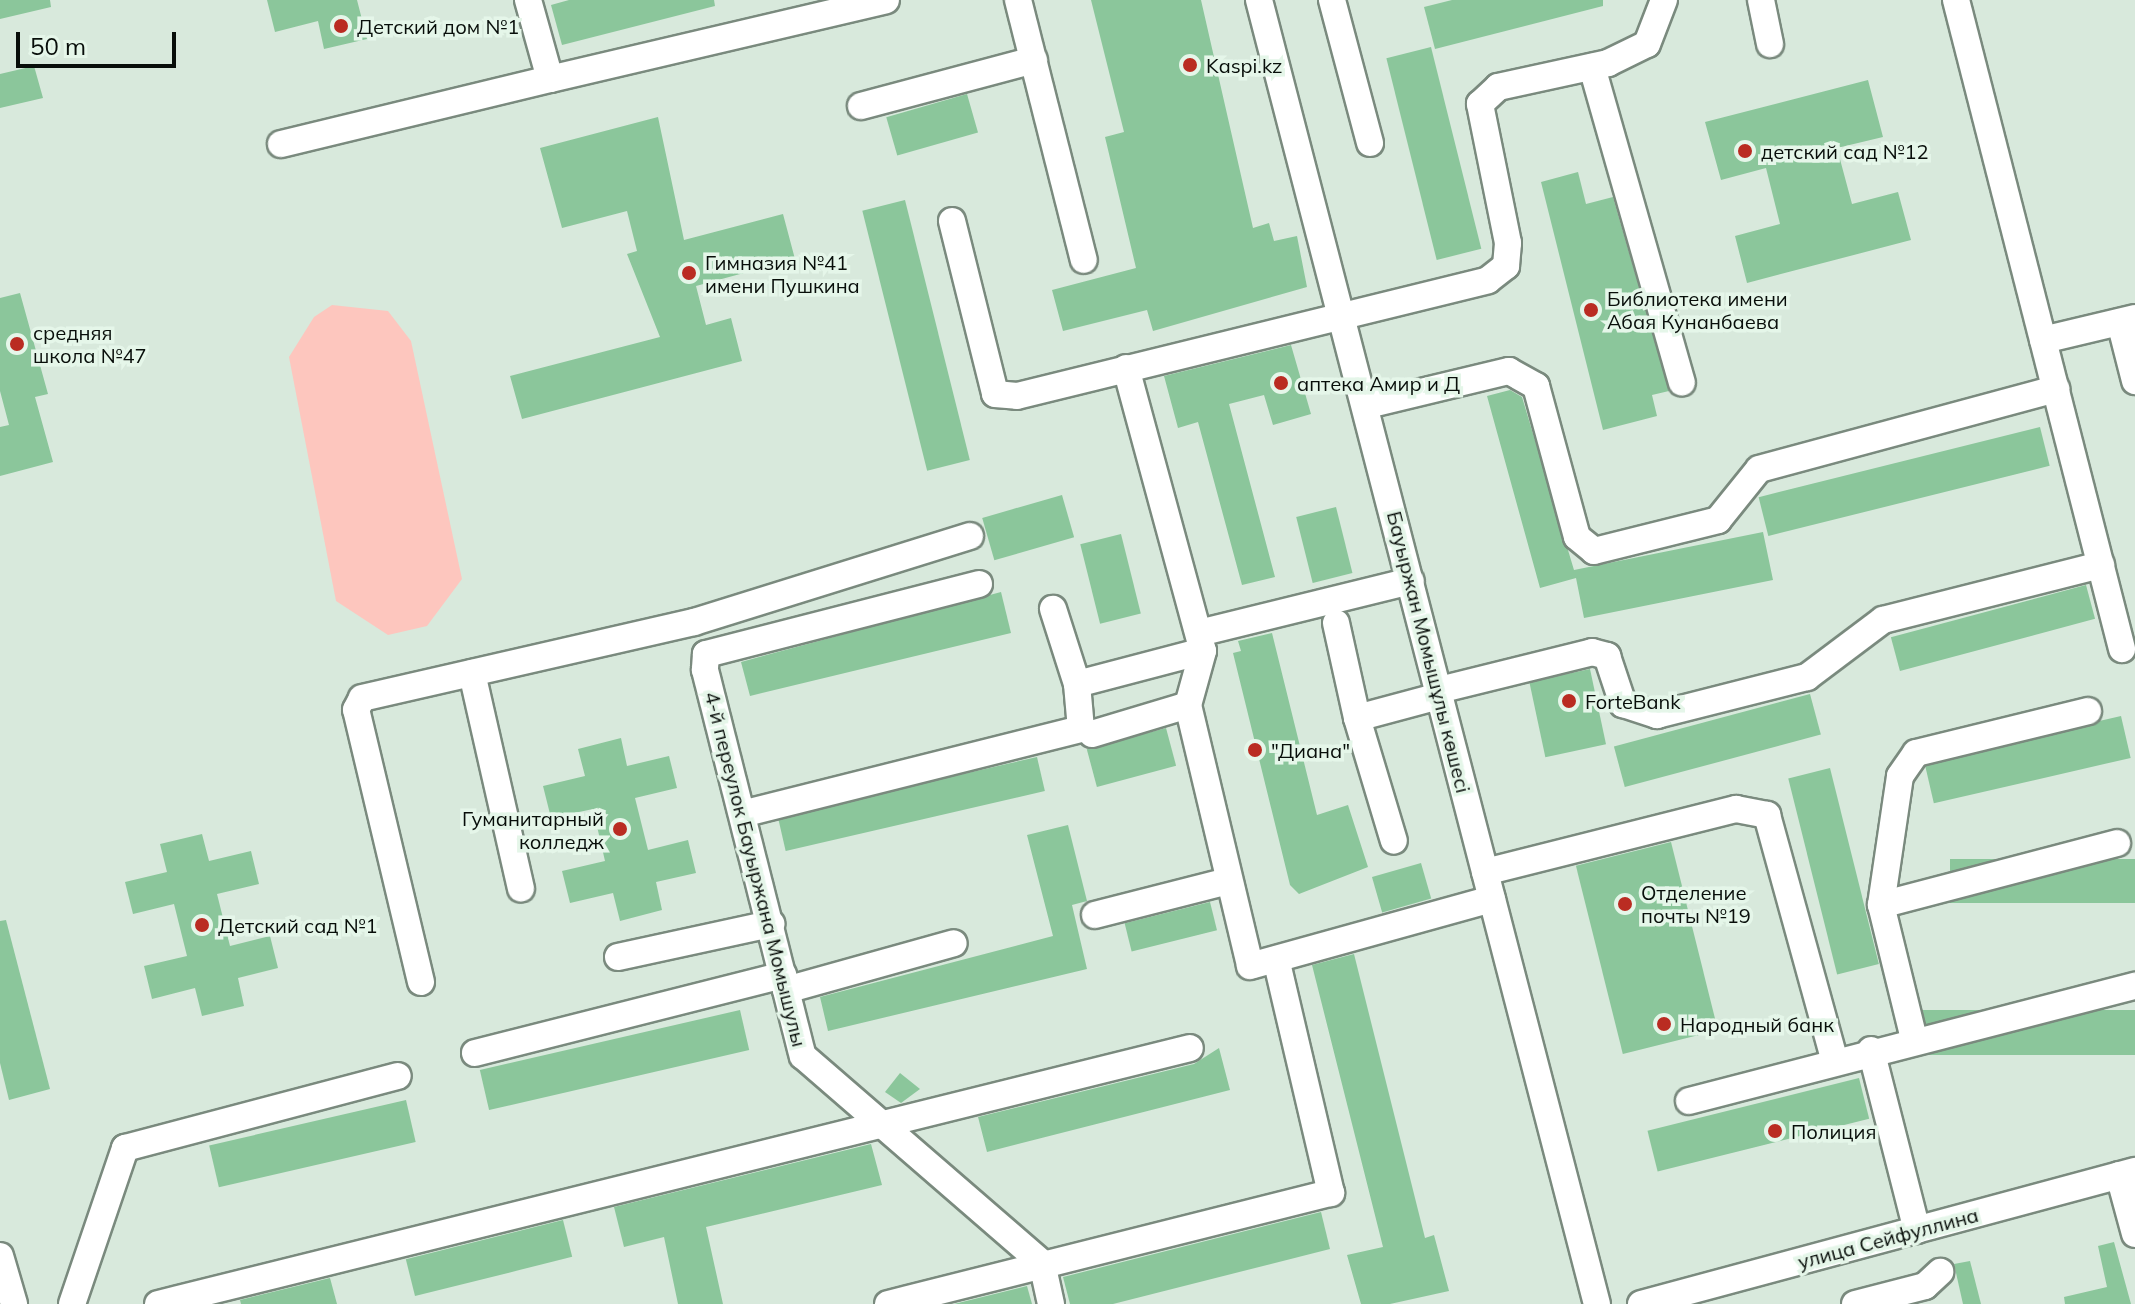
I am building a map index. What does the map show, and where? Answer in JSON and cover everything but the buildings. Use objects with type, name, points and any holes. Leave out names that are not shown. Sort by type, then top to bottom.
[{"type":"street","points":[[528,0],[550,79]]},
{"type":"street","points":[[1018,0],[1084,260]]},
{"type":"street","name":"Бауыржан Момышұлы көшесі","points":[[1259,0],[1344,312],[1597,1304]]},
{"type":"street","points":[[1332,0],[1370,143]]},
{"type":"street","points":[[952,221],[995,394],[1017,396],[1344,312],[1488,280],[1506,266],[1508,243],[1480,104],[1498,87],[1592,67],[1647,44],[1664,0]]},
{"type":"street","points":[[1761,0],[1770,44]]},
{"type":"street","points":[[1956,0],[2122,649]]},
{"type":"street","points":[[281,144],[879,1]]},
{"type":"street","points":[[861,106],[1034,60]]},
{"type":"street","points":[[1592,67],[1682,382]]},
{"type":"street","points":[[2043,340],[2127,320],[2135,381]]},
{"type":"street","points":[[1126,368],[1201,642],[1188,705],[1250,966],[1492,899]]},
{"type":"street","points":[[1367,405],[1509,371],[1536,386],[1577,537],[1594,551],[1718,520],[1759,469],[2056,389]]},
{"type":"street","points":[[421,982],[356,710],[362,698],[694,622],[970,536]]},
{"type":"street","points":[[1357,718],[1592,652],[1607,656],[1623,704],[1657,715],[1807,677],[1883,620],[2101,565]]},
{"type":"street","points":[[1077,684],[1201,642],[1411,581]]},
{"type":"street","points":[[706,654],[979,584]]},
{"type":"street","points":[[746,813],[1081,729],[1077,684],[1053,609]]},
{"type":"street","name":"4-й переулок Бауыржана Момышулы","points":[[694,622],[706,654],[746,813],[803,1056],[1042,1263]]},
{"type":"street","points":[[1336,623],[1357,718],[1394,841]]},
{"type":"street","points":[[472,673],[521,889]]},
{"type":"street","points":[[1092,734],[1188,705]]},
{"type":"street","points":[[1914,1039],[1881,905],[1900,776],[1916,753],[2088,711]]},
{"type":"street","points":[[1485,872],[1736,809],[1767,815],[1834,1059]]},
{"type":"street","points":[[1881,905],[2117,843]]},
{"type":"street","points":[[1095,915],[1228,881]]},
{"type":"street","points":[[618,957],[771,924]]},
{"type":"street","points":[[475,1053],[954,943]]},
{"type":"street","points":[[888,1304],[1331,1193],[1276,959]]},
{"type":"street","points":[[1689,1101],[1834,1059],[2135,986]]},
{"type":"street","points":[[158,1304],[1190,1048]]},
{"type":"street","points":[[1871,1050],[1917,1230]]},
{"type":"street","points":[[76,1302],[125,1148],[398,1076]]},
{"type":"street","points":[[2127,1173],[2135,1234]]},
{"type":"street","name":"улица Сейфуллина","points":[[1654,1302],[1742,1292],[1917,1230],[2127,1173]]},
{"type":"street","points":[[0,1256],[14,1304]]},
{"type":"street","points":[[1042,1263],[1051,1304]]},
{"type":"street","points":[[1855,1304],[1925,1286],[1940,1272]]},
{"type":"shaded area","points":[[332,305],[388,311],[411,341],[462,579],[427,626],[388,635],[336,601],[289,357],[314,317]]},
{"type":"place","name":"Детский дом №1","points":[[341,26]]},
{"type":"place","name":"Kaspi.kz","points":[[1190,65]]},
{"type":"place","name":"детский сад №12","points":[[1745,151]]},
{"type":"place","name":"Гимназия №41 имени Пушкина","points":[[689,273]]},
{"type":"place","name":"Библиотека имени Абая Кунанбаева","points":[[1591,310]]},
{"type":"place","name":"средняя школа №47","points":[[17,344]]},
{"type":"place","name":"аптека Амир и Д","points":[[1281,383]]},
{"type":"place","name":"ForteBank","points":[[1569,701]]},
{"type":"place","name":"\"Диана\"","points":[[1255,750]]},
{"type":"place","name":"Гуманитарный колледж","points":[[620,829]]},
{"type":"place","name":"Отделение почты №19","points":[[1625,904]]},
{"type":"place","name":"Детский сад №1","points":[[202,925]]},
{"type":"place","name":"Народный банк","points":[[1664,1024]]},
{"type":"place","name":"Полиция","points":[[1775,1131]]}]
